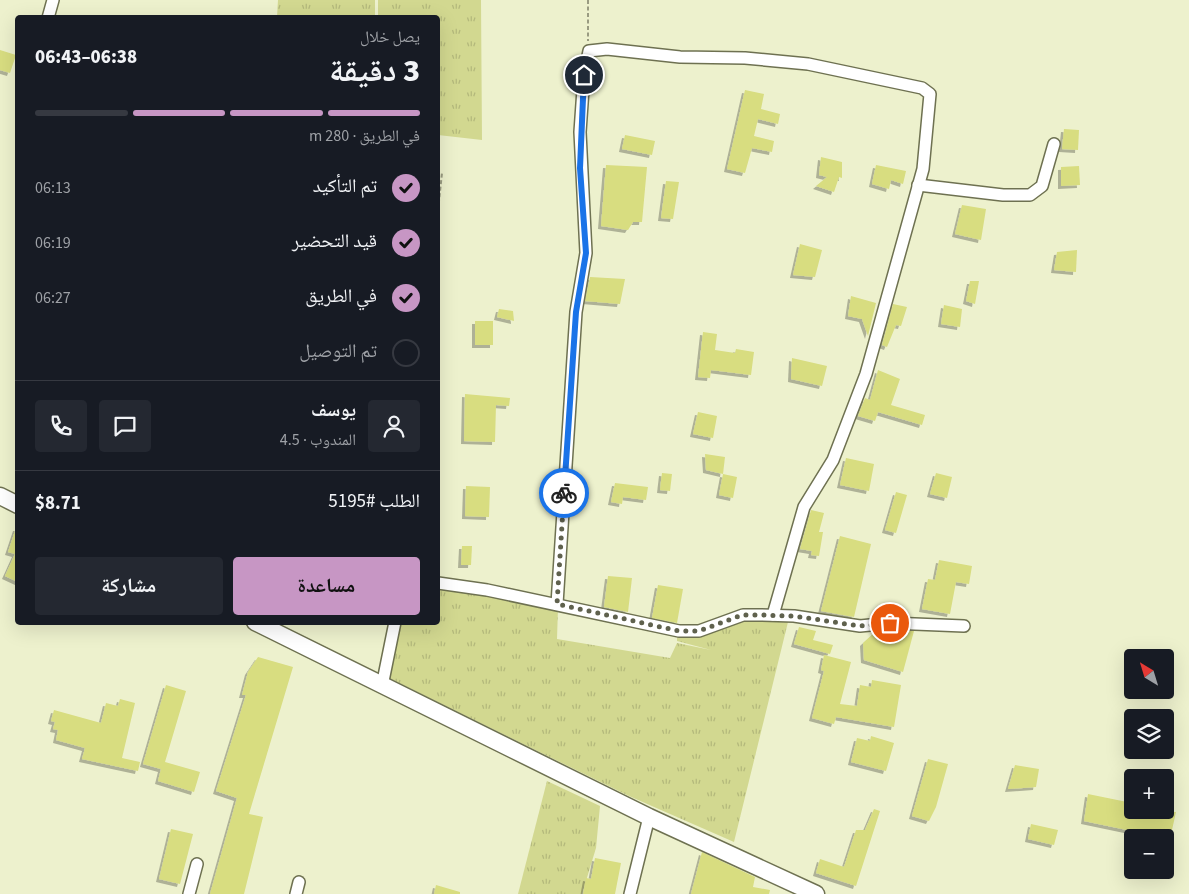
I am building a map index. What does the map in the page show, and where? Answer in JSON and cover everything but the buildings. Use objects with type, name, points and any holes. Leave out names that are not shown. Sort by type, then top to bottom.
[{"type":"street","points":[[49,15],[53,0]]},
{"type":"street","points":[[557,604],[576,312],[586,253],[580,132],[584,75],[589,51],[608,48],[680,57],[745,58],[808,64],[922,88],[930,94],[923,169],[866,374],[833,460],[804,507],[773,615]]},
{"type":"street","points":[[918,185],[1003,195],[1030,196],[1042,186],[1054,144]]},
{"type":"street","points":[[0,496],[15,503]]},
{"type":"street","points":[[440,583],[487,590],[679,631],[699,631],[742,615],[773,615],[860,626],[890,623],[964,626]]},
{"type":"street","points":[[261,625],[649,817],[808,892]]},
{"type":"street","points":[[382,686],[394,625]]},
{"type":"street","points":[[630,894],[649,817]]},
{"type":"street","points":[[189,894],[197,864]]},
{"type":"street","points":[[296,894],[299,882]]},
{"type":"path","points":[[588,0],[589,51]]},
{"type":"path","points":[[440,192],[442,173]]},
{"type":"green space","points":[[278,0],[375,0],[375,15],[277,15]]},
{"type":"green space","points":[[378,0],[481,0],[482,140],[440,135],[440,15],[378,15]]},
{"type":"green space","points":[[440,589],[501,595],[558,608],[557,639],[670,658],[677,643],[711,650],[677,641],[677,636],[762,618],[788,622],[734,842],[629,796],[389,678],[401,625],[440,625]]},
{"type":"green space","points":[[547,781],[600,806],[596,848],[582,894],[518,894]]},
{"type":"way so far","points":[[564,493],[557,604],[679,631],[699,631],[742,615],[794,616],[860,626],[890,623]]},
{"type":"route","points":[[564,493],[576,312],[586,253],[580,168],[580,132],[584,75]]}]
